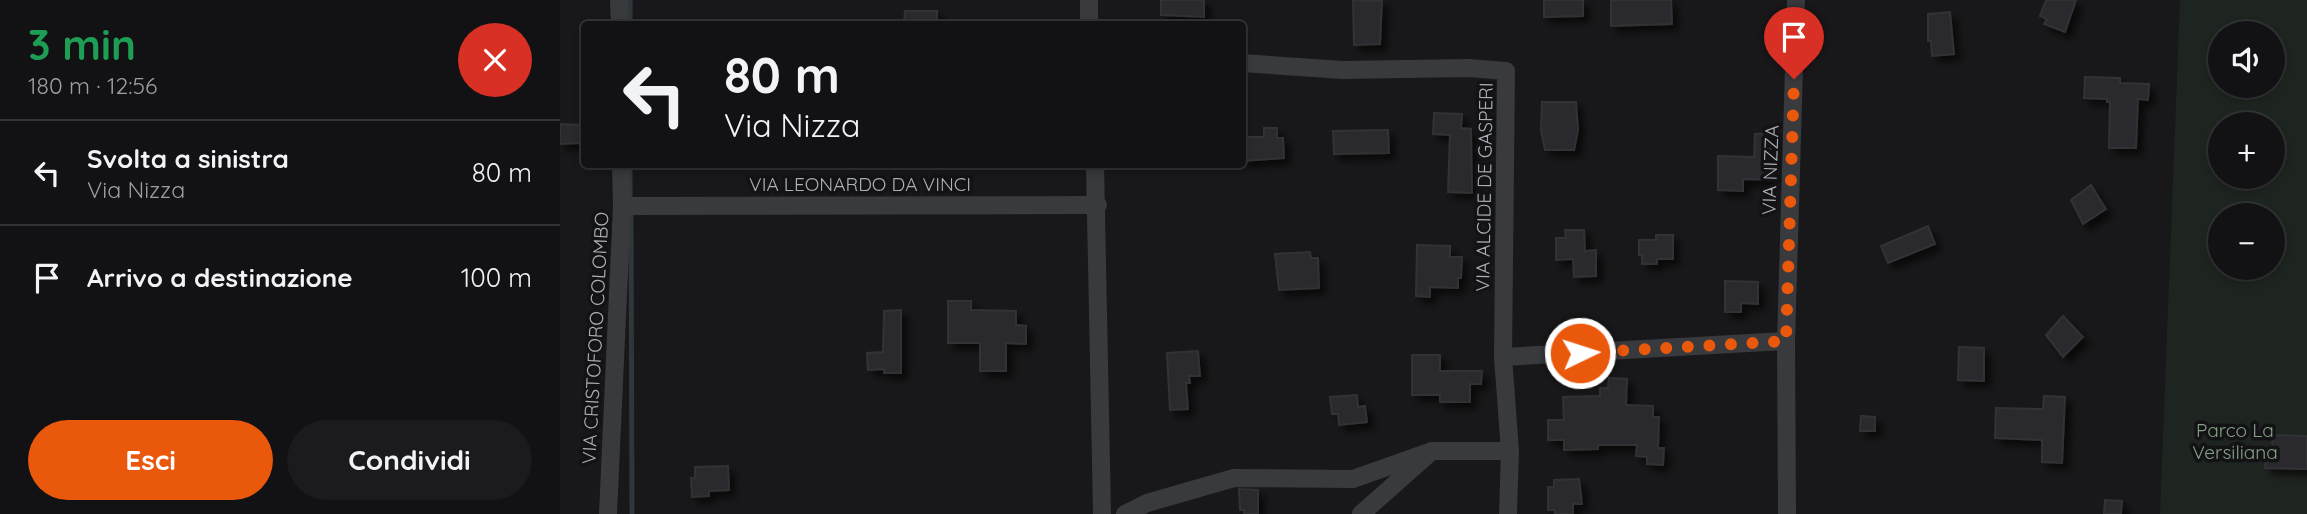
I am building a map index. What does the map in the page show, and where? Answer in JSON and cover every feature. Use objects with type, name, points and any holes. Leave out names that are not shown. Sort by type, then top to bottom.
[{"type":"street","points":[[619,0],[620,21]]},
{"type":"street","points":[[1089,0],[1089,21]]},
{"type":"street","name":"VIA NIZZA","points":[[1787,514],[1786,341],[1796,0]]},
{"type":"street","name":"VIA ALCIDE DE GASPERI","points":[[1246,63],[1342,70],[1469,68],[1506,71],[1503,358]]},
{"type":"street","name":"VIA CRISTOFORO COLOMBO","points":[[608,514],[627,206],[622,168]]},
{"type":"street","points":[[1095,168],[1102,514]]},
{"type":"street","name":"VIA LEONARDO DA VINCI","points":[[627,206],[1098,205]]},
{"type":"street","points":[[1508,514],[1510,451],[1503,358],[1786,341]]},
{"type":"street","points":[[1125,514],[1147,503],[1234,478],[1353,479],[1432,452],[1510,451]]},
{"type":"street","points":[[1361,514],[1432,452]]},
{"type":"green space","name":"Parco La Versiliana","points":[[2180,0],[2307,0],[2307,514],[2160,514]]},
{"type":"building","points":[[1161,0],[1204,0],[1204,17],[1161,15]]},
{"type":"building","points":[[1353,0],[1382,1],[1380,44],[1354,45]]},
{"type":"building","points":[[1544,0],[1583,0],[1583,16],[1544,17]]},
{"type":"building","points":[[1611,0],[1671,0],[1672,24],[1611,26]]},
{"type":"building","points":[[2046,0],[2076,0],[2065,32],[2044,24],[2047,19],[2040,16]]},
{"type":"building","points":[[905,11],[937,11],[937,21],[904,21]]},
{"type":"building","points":[[1950,12],[1954,54],[1932,56],[1931,41],[1928,41],[1928,14]]},
{"type":"building","points":[[2085,77],[2120,78],[2120,83],[2149,84],[2148,100],[2138,99],[2136,148],[2109,148],[2110,102],[2107,102],[2107,99],[2084,98]]},
{"type":"building","points":[[1542,102],[1576,102],[1578,130],[1574,150],[1545,150],[1541,131]]},
{"type":"building","points":[[1434,113],[1462,114],[1461,128],[1471,129],[1472,193],[1448,192],[1450,135],[1433,134]]},
{"type":"building","points":[[560,124],[581,125],[580,143],[560,144]]},
{"type":"building","points":[[1264,128],[1277,128],[1277,138],[1283,138],[1284,158],[1246,161],[1246,137],[1264,137]]},
{"type":"building","points":[[1388,130],[1389,153],[1334,154],[1333,131]]},
{"type":"building","points":[[1770,133],[1771,180],[1743,179],[1743,191],[1718,190],[1718,156],[1754,157],[1755,134]]},
{"type":"building","points":[[2091,185],[2106,209],[2083,224],[2071,200]]},
{"type":"building","points":[[1928,226],[1935,244],[1888,263],[1881,246]]},
{"type":"building","points":[[1565,230],[1584,230],[1585,251],[1596,250],[1596,276],[1574,277],[1573,259],[1556,260],[1556,238],[1566,238]]},
{"type":"building","points":[[1656,235],[1673,235],[1673,259],[1657,259],[1657,264],[1642,264],[1639,240],[1656,240]]},
{"type":"building","points":[[1417,245],[1450,246],[1450,257],[1462,257],[1458,288],[1430,287],[1430,297],[1416,296]]},
{"type":"building","points":[[1310,252],[1311,258],[1318,258],[1319,288],[1279,290],[1275,254]]},
{"type":"building","points":[[1725,281],[1758,282],[1758,304],[1741,303],[1741,312],[1725,312]]},
{"type":"building","points":[[948,301],[971,301],[971,310],[1016,311],[1016,325],[1026,326],[1026,344],[1006,343],[1006,371],[980,371],[980,343],[948,343]]},
{"type":"building","points":[[901,310],[901,373],[884,373],[884,369],[868,370],[867,353],[883,352],[884,311]]},
{"type":"building","points":[[2063,316],[2083,337],[2063,357],[2046,335]]},
{"type":"building","points":[[1959,347],[1984,348],[1984,381],[1958,380]]},
{"type":"building","points":[[1198,351],[1200,376],[1189,376],[1190,383],[1186,383],[1188,409],[1170,410],[1167,353]]},
{"type":"building","points":[[1412,355],[1440,355],[1440,371],[1482,371],[1481,384],[1470,384],[1470,402],[1440,402],[1440,395],[1412,395]]},
{"type":"building","points":[[1609,378],[1627,379],[1626,405],[1653,406],[1653,417],[1659,417],[1658,448],[1664,448],[1663,465],[1647,464],[1647,457],[1636,456],[1637,445],[1598,445],[1598,449],[1564,450],[1564,440],[1548,440],[1548,420],[1564,420],[1563,397],[1600,396],[1600,388],[1608,388]]},
{"type":"building","points":[[1357,395],[1358,407],[1365,406],[1367,422],[1339,425],[1338,414],[1332,414],[1330,397]]},
{"type":"building","points":[[2044,396],[2065,397],[2062,463],[2042,462],[2042,440],[1995,438],[1996,408],[2043,409]]},
{"type":"building","points":[[1861,416],[1875,417],[1875,431],[1860,431]]},
{"type":"building","points":[[2273,435],[2307,436],[2307,469],[2265,468],[2266,451],[2272,451]]},
{"type":"building","points":[[728,466],[729,490],[709,491],[709,496],[692,497],[691,478],[695,478],[695,467]]},
{"type":"building","points":[[1579,479],[1582,504],[1573,504],[1573,514],[1555,514],[1554,510],[1548,510],[1548,487],[1554,487],[1554,480]]},
{"type":"building","points":[[1239,489],[1258,490],[1258,514],[1244,514],[1244,510],[1240,510]]},
{"type":"building","points":[[2105,500],[2122,501],[2121,514],[2104,514]]},
{"type":"waterway","points":[[630,0],[630,21]]},
{"type":"waterway","points":[[630,168],[630,199]]},
{"type":"waterway","points":[[631,209],[632,514]]},
{"type":"route","points":[[1580,353],[1786,341],[1794,79]]}]
